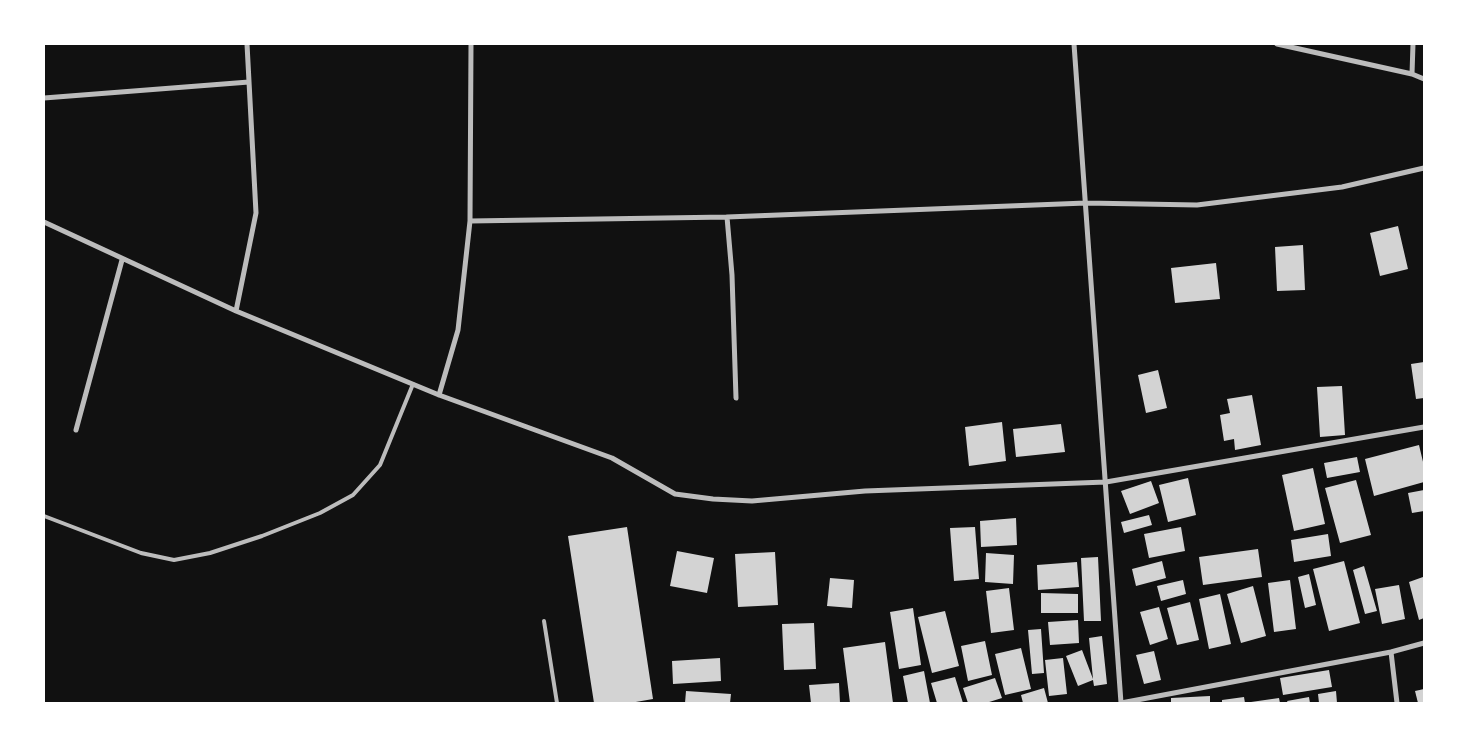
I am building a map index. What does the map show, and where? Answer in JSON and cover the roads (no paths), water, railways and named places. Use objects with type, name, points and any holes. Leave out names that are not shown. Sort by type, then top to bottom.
[{"type":"street","points":[[236,311],[256,213],[247,44]]},
{"type":"street","points":[[439,394],[458,330],[470,221],[471,44]]},
{"type":"street","points":[[1074,44],[1121,703],[1391,652],[1424,643]]},
{"type":"street","points":[[1278,44],[1412,74],[1424,80]]},
{"type":"street","points":[[1412,74],[1413,44]]},
{"type":"street","points":[[44,98],[249,82]]},
{"type":"street","points":[[470,221],[727,217],[1086,203],[1197,205],[1342,187],[1424,168]]},
{"type":"street","points":[[727,217],[732,275],[736,398]]},
{"type":"street","points":[[44,222],[122,260],[236,311],[413,384],[612,458],[675,494],[713,499],[752,500],[865,491],[1106,482],[1424,427]]},
{"type":"street","points":[[76,430],[122,260]]},
{"type":"street","points":[[1391,652],[1397,703]]},
{"type":"lane","points":[[44,516],[141,553],[174,560],[210,553],[320,513],[353,495],[380,465],[413,384]]},
{"type":"lane","points":[[544,621],[557,703]]}]
